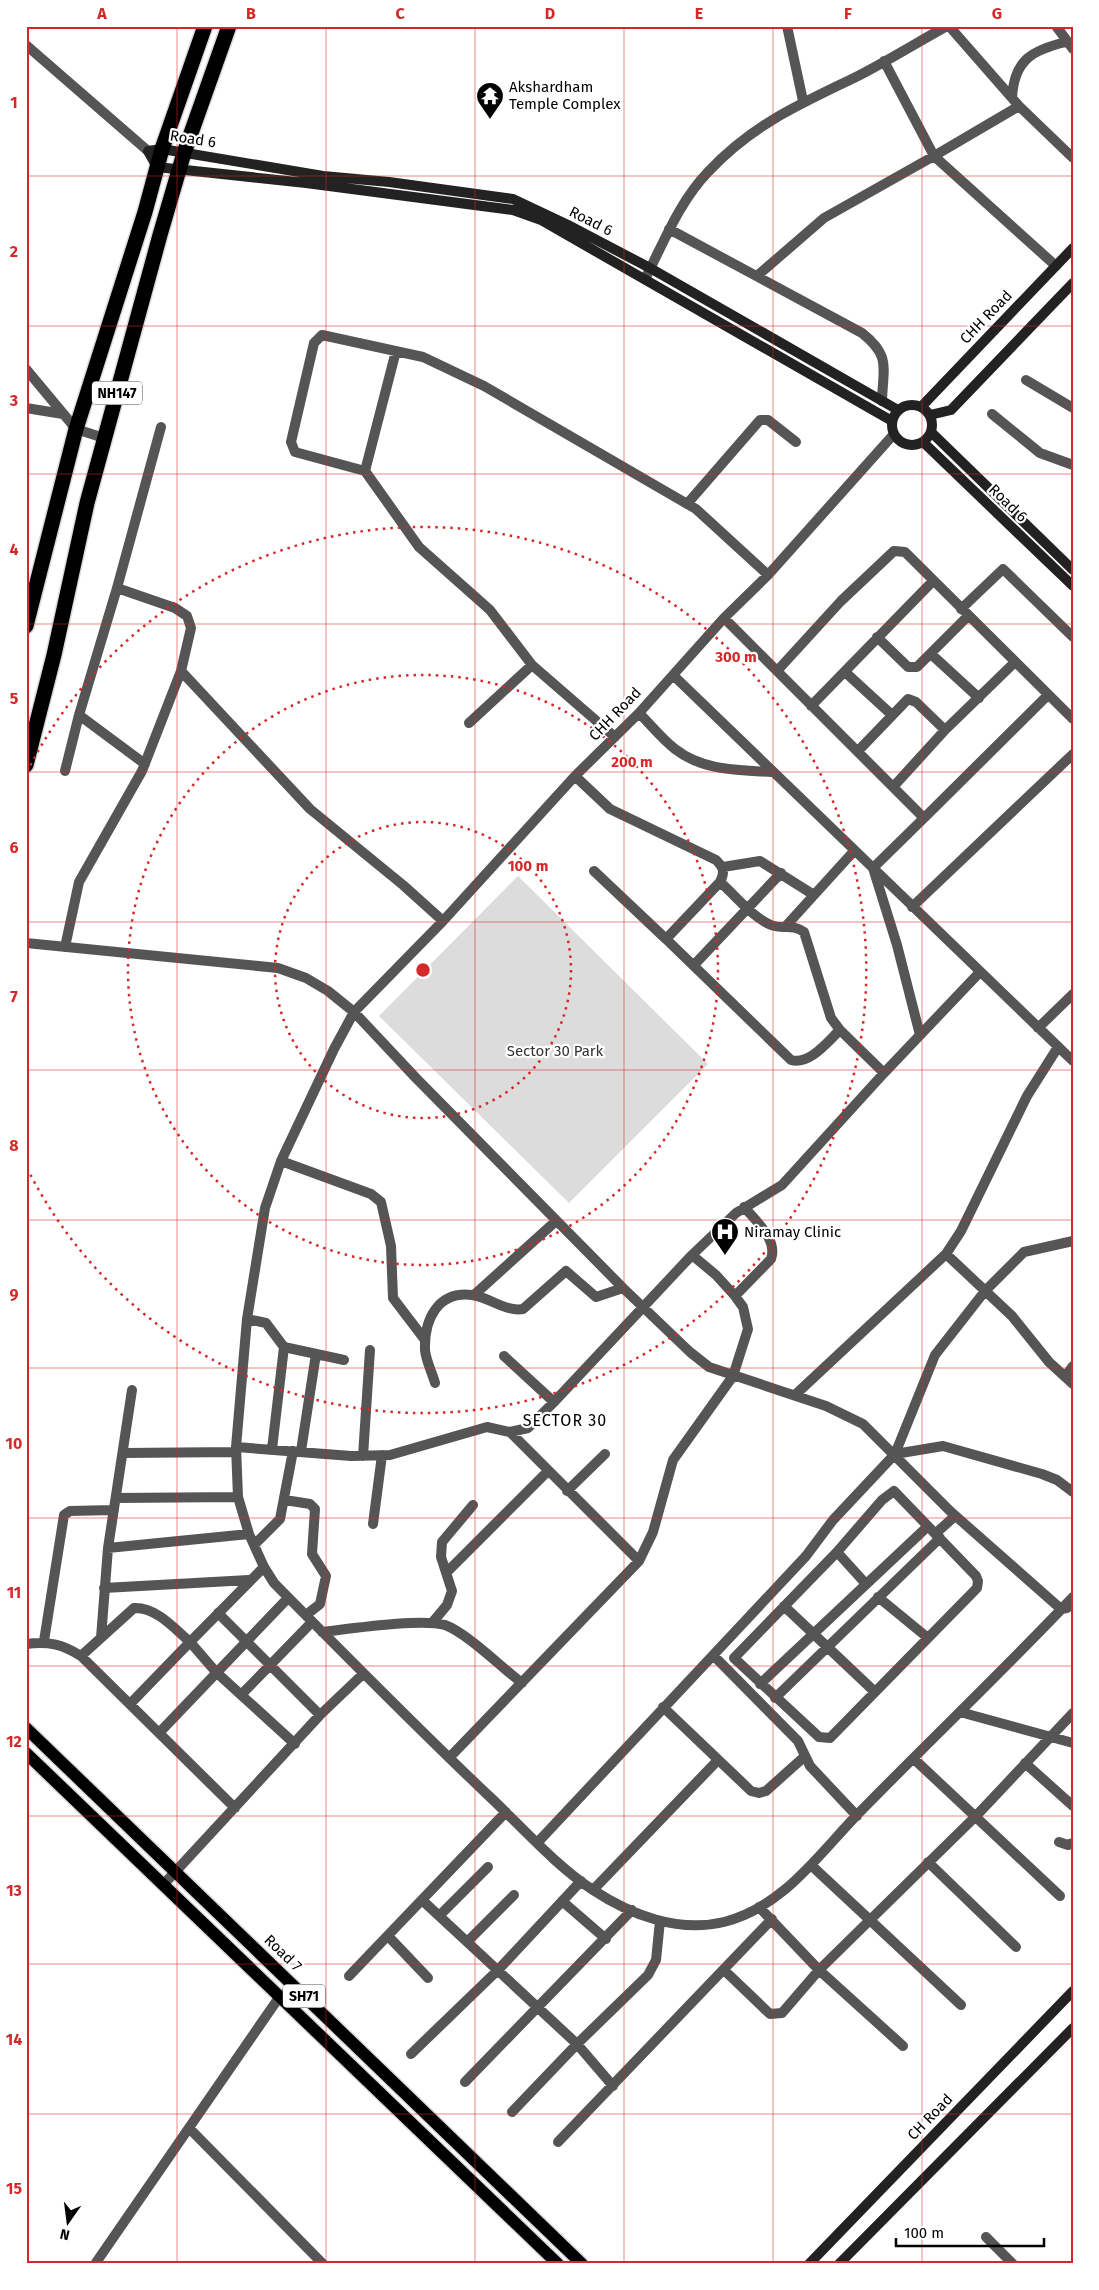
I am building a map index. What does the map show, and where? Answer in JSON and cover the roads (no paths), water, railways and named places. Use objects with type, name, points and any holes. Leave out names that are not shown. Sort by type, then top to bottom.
[{"type":"highway","name":"NH147","points":[[26,626],[31,581],[157,167],[155,150],[205,26]]},
{"type":"highway","name":"NH147","points":[[26,765],[54,655],[87,502],[104,438],[184,153],[229,26]]},
{"type":"main road","name":"Road 7","points":[[26,1728],[582,2264]]},
{"type":"main road","name":"SH71","points":[[26,1754],[558,2264]]},
{"type":"street","points":[[788,26],[803,101]]},
{"type":"street","points":[[645,279],[676,215],[707,173],[727,153],[767,122],[803,101],[884,61],[948,26],[1016,102],[1073,158]]},
{"type":"street","points":[[1056,26],[1070,46]]},
{"type":"street","points":[[26,45],[155,150]]},
{"type":"street","points":[[1016,102],[1013,82],[1024,61],[1046,47],[1070,46]]},
{"type":"street","points":[[884,61],[934,156],[1056,266]]},
{"type":"street","points":[[757,276],[824,218],[934,156],[1016,102]]},
{"type":"street","name":"Road 6","points":[[155,150],[323,176],[389,182],[513,199],[568,225],[650,268],[898,410]]},
{"type":"street","name":"Road 6","points":[[157,167],[306,183],[513,210],[541,220],[892,421]]},
{"type":"street","points":[[669,229],[862,333],[875,343],[883,360],[882,401]]},
{"type":"street","name":"CHH Road","points":[[921,407],[1073,248]]},
{"type":"street","points":[[930,415],[952,410],[1073,283]]},
{"type":"street","points":[[615,737],[532,665],[490,610],[419,547],[365,471],[295,452],[291,442],[314,343],[322,335],[423,357],[484,386],[687,504],[768,575]]},
{"type":"street","points":[[365,471],[396,351]]},
{"type":"street","points":[[26,369],[76,428],[104,438]]},
{"type":"street","points":[[1026,380],[1073,408]]},
{"type":"street","points":[[909,405],[921,407],[930,415],[931,432],[923,442],[910,445],[903,443],[894,434],[892,421],[898,410],[909,405]]},
{"type":"street","points":[[26,408],[64,414]]},
{"type":"street","points":[[992,414],[1040,453],[1073,465]]},
{"type":"street","points":[[687,504],[760,420],[768,420],[796,442]]},
{"type":"street","points":[[65,771],[79,715],[117,588],[161,427]]},
{"type":"street","name":"Road 6","points":[[931,432],[1073,570]]},
{"type":"street","name":"CHH Road","points":[[894,434],[768,575],[724,618],[639,713],[576,776],[443,921],[354,1012],[334,1048],[281,1162],[265,1208],[247,1319],[236,1449],[238,1497],[254,1545],[274,1583],[363,1674],[506,1812],[593,1890],[632,1910],[660,1921],[689,1926],[724,1922],[759,1907],[812,1866],[857,1816],[1073,1597]]},
{"type":"street","name":"Road 6","points":[[923,442],[1073,586]]},
{"type":"street","points":[[777,671],[841,602],[894,551],[905,552],[964,613],[1073,719]]},
{"type":"street","points":[[877,637],[908,667],[917,667],[931,654],[1003,569],[1073,637]]},
{"type":"street","points":[[811,706],[933,581]]},
{"type":"street","points":[[65,947],[79,882],[145,764],[181,671],[191,628],[187,616],[175,608],[117,588]]},
{"type":"street","points":[[724,618],[924,818]]},
{"type":"street","points":[[931,654],[979,698]]},
{"type":"street","points":[[894,786],[946,730],[1015,662]]},
{"type":"street","points":[[468,723],[532,665]]},
{"type":"street","points":[[181,671],[310,809],[403,885],[443,921]]},
{"type":"street","points":[[845,672],[892,715]]},
{"type":"street","points":[[673,675],[1073,1061]]},
{"type":"street","points":[[873,868],[1048,695]]},
{"type":"street","points":[[858,751],[908,698],[912,699],[946,730]]},
{"type":"street","points":[[639,713],[674,749],[691,760],[723,769],[772,772]]},
{"type":"street","points":[[79,715],[145,764]]},
{"type":"street","points":[[912,907],[1073,754]]},
{"type":"street","points":[[576,776],[610,809],[716,860],[723,867],[724,874],[720,882],[666,938]]},
{"type":"street","points":[[785,927],[854,851]]},
{"type":"street","points":[[723,867],[760,861],[782,873],[814,895]]},
{"type":"street","points":[[873,868],[897,945],[920,1035]]},
{"type":"street","points":[[594,871],[791,1060],[800,1062],[808,1058],[840,1030]]},
{"type":"street","points":[[694,965],[782,873]]},
{"type":"street","points":[[720,882],[764,922],[774,926],[796,926],[804,932],[832,1018],[840,1030],[884,1073]]},
{"type":"street","points":[[26,943],[278,968],[306,978],[328,991],[354,1012],[622,1288],[709,1367],[732,1376],[795,1394],[844,1413],[863,1424],[955,1516],[1062,1609],[1073,1607]]},
{"type":"street","points":[[124,1453],[272,1449],[363,1456],[390,1455],[488,1427],[510,1432],[528,1428],[727,1220],[744,1207],[782,1185],[884,1073],[980,972]]},
{"type":"street","points":[[1038,1028],[1073,994]]},
{"type":"street","points":[[795,1394],[946,1254],[961,1231],[1027,1096],[1058,1047]]},
{"type":"street","points":[[281,1162],[371,1194],[381,1202],[392,1254],[393,1298],[426,1340]]},
{"type":"street","points":[[735,1296],[771,1259],[774,1251],[773,1243],[744,1207]]},
{"type":"street","points":[[474,1295],[556,1221]]},
{"type":"street","points":[[538,1842],[806,1556],[832,1520],[895,1454],[935,1355],[985,1291],[1024,1252],[1073,1241]]},
{"type":"street","points":[[946,1254],[1012,1316],[1049,1362],[1073,1384]]},
{"type":"street","points":[[450,1758],[639,1561],[653,1532],[673,1460],[732,1376],[748,1329],[743,1307],[716,1275],[692,1255]]},
{"type":"street","points":[[435,1383],[427,1358],[426,1340],[430,1318],[441,1302],[452,1296],[474,1295],[510,1308],[523,1309],[566,1271],[596,1296],[622,1288]]},
{"type":"street","points":[[247,1319],[266,1323],[284,1347],[344,1360]]},
{"type":"street","points":[[272,1449],[284,1347]]},
{"type":"street","points":[[363,1456],[370,1350]]},
{"type":"street","points":[[254,1545],[276,1524],[285,1500],[297,1451],[316,1354]]},
{"type":"street","points":[[504,1356],[554,1402]]},
{"type":"street","points":[[1065,1377],[1073,1366]]},
{"type":"street","points":[[101,1638],[108,1548],[124,1453],[132,1390]]},
{"type":"street","points":[[510,1432],[639,1561]]},
{"type":"street","points":[[895,1454],[942,1446],[1042,1474],[1073,1492]]},
{"type":"street","points":[[567,1491],[604,1454]]},
{"type":"street","points":[[373,1524],[382,1455]]},
{"type":"street","points":[[447,1572],[548,1472]]},
{"type":"street","points":[[894,1491],[927,1527],[938,1536],[976,1576],[978,1581],[977,1588],[830,1738],[819,1737],[734,1658],[837,1552],[882,1500],[894,1491]]},
{"type":"street","points":[[116,1498],[238,1497]]},
{"type":"street","points":[[241,1695],[271,1665],[320,1604],[326,1580],[325,1573],[312,1554],[315,1509],[310,1504],[285,1500]]},
{"type":"street","points":[[432,1623],[451,1597],[452,1591],[441,1557],[442,1542],[473,1505]]},
{"type":"street","points":[[44,1641],[64,1515],[70,1511],[114,1510]]},
{"type":"street","points":[[758,1700],[772,1695],[828,1647],[938,1536],[955,1516]]},
{"type":"street","points":[[760,1684],[927,1527]]},
{"type":"street","points":[[108,1548],[250,1534]]},
{"type":"street","points":[[837,1552],[866,1584]]},
{"type":"street","points":[[130,1704],[249,1580],[264,1567]]},
{"type":"street","points":[[104,1588],[249,1580]]},
{"type":"street","points":[[878,1597],[928,1638]]},
{"type":"street","points":[[158,1733],[288,1598]]},
{"type":"street","points":[[784,1606],[875,1692]]},
{"type":"street","points":[[81,1656],[134,1608],[144,1608],[155,1613],[190,1642],[216,1672],[295,1744]]},
{"type":"street","points":[[218,1613],[320,1715]]},
{"type":"street","points":[[322,1632],[432,1623],[445,1625],[458,1632],[522,1683]]},
{"type":"street","points":[[26,1644],[44,1641],[64,1646],[81,1656],[234,1808]]},
{"type":"street","points":[[713,1655],[798,1742],[804,1757],[857,1816]]},
{"type":"street","points":[[163,1885],[320,1715],[363,1674]]},
{"type":"street","points":[[663,1707],[751,1791],[759,1793],[766,1791],[804,1757]]},
{"type":"street","points":[[960,1712],[1073,1743]]},
{"type":"street","points":[[724,1970],[770,2014],[782,2013],[819,1970],[976,1816],[1073,1713]]},
{"type":"street","points":[[914,1759],[1060,1896]]},
{"type":"street","points":[[593,1890],[718,1760]]},
{"type":"street","points":[[1025,1763],[1073,1806]]},
{"type":"street","points":[[349,1976],[389,1937],[506,1812]]},
{"type":"street","points":[[1059,1842],[1068,1845],[1073,1843]]},
{"type":"street","points":[[928,1862],[1016,1948]]},
{"type":"street","points":[[812,1866],[961,2005]]},
{"type":"street","points":[[440,1915],[488,1867]]},
{"type":"street","points":[[411,2054],[498,1969],[581,1881]]},
{"type":"street","points":[[467,1942],[514,1895]]},
{"type":"street","points":[[422,1900],[577,2044],[613,2086]]},
{"type":"street","points":[[562,1901],[606,1939]]},
{"type":"street","points":[[759,1907],[819,1970],[904,2046]]},
{"type":"street","points":[[465,2082],[606,1939],[632,1910]]},
{"type":"street","points":[[558,2142],[772,1919]]},
{"type":"street","points":[[512,2112],[653,1968],[656,1960],[660,1921]]},
{"type":"street","points":[[389,1937],[428,1978]]},
{"type":"street","name":"CH Road","points":[[809,2264],[1073,1991]]},
{"type":"street","points":[[95,2264],[280,1996]]},
{"type":"street","points":[[839,2264],[1073,2028]]},
{"type":"street","points":[[189,2128],[323,2264]]},
{"type":"street","points":[[986,2237],[1013,2264]]},
{"type":"place","name":"Akshardham Temple Complex","points":[[490,120]]},
{"type":"place","name":"Niramay Clinic","points":[[725,1256]]},
{"type":"district","name":"SECTOR 30","points":[[565,1420]]},
{"type":"park label","name":"Sector 30 Park","points":[[555,1051]]}]
